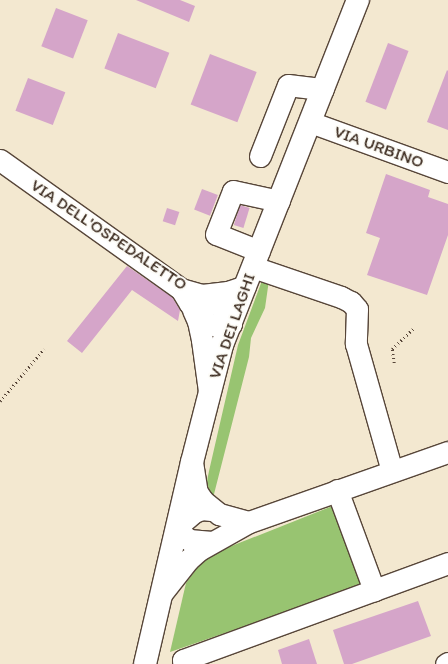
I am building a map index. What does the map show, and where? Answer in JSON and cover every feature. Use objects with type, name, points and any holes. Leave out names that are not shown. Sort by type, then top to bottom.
[{"type":"main road","name":"VIA DEI LAGHI","points":[[145,664],[179,525],[192,462],[222,345],[358,0]]},
{"type":"street","points":[[260,156],[288,85],[323,89]]},
{"type":"street","name":"VIA URBINO","points":[[310,122],[448,172]]},
{"type":"street","name":"VIA DELL'OSPEDALETTO","points":[[0,160],[191,296],[228,292],[253,268]]},
{"type":"street","points":[[279,201],[233,191],[216,234],[253,268],[341,297],[351,302],[357,309],[356,344],[392,471]]},
{"type":"street","points":[[191,296],[208,324],[218,326],[231,324]]},
{"type":"street","points":[[191,296],[202,340],[209,396]]},
{"type":"street","points":[[162,592],[188,560],[212,542],[249,522],[448,452]]},
{"type":"street","points":[[192,462],[197,492],[211,510]]},
{"type":"street","points":[[337,490],[374,590]]},
{"type":"street","points":[[212,542],[189,540],[182,534],[179,525],[194,512],[202,509],[211,510],[219,514],[249,522]]},
{"type":"street","points":[[184,664],[183,660],[448,563]]},
{"type":"path","points":[[394,362],[392,349],[414,328]]},
{"type":"path","points":[[0,402],[44,349]]},
{"type":"green space","points":[[263,278],[269,280],[265,308],[251,338],[249,357],[213,498],[209,491],[207,481],[209,471],[238,345]]},
{"type":"green space","points":[[335,505],[363,585],[170,652],[186,583],[197,568],[214,553]]},
{"type":"building","points":[[136,0],[180,0],[195,6],[189,22]]},
{"type":"building","points":[[56,8],[88,20],[73,58],[41,46]]},
{"type":"building","points":[[118,33],[169,53],[156,88],[104,68]]},
{"type":"building","points":[[388,43],[409,51],[386,110],[365,102]]},
{"type":"building","points":[[210,54],[257,72],[237,122],[191,104]]},
{"type":"building","points":[[447,70],[448,71],[448,130],[427,122]]},
{"type":"building","points":[[28,78],[65,92],[53,125],[15,111]]},
{"type":"building","points":[[386,174],[430,190],[428,197],[448,204],[448,235],[427,295],[367,275],[380,238],[366,233]]},
{"type":"building","points":[[202,189],[218,195],[210,216],[194,210]]},
{"type":"building","points":[[240,205],[250,208],[243,228],[234,225]]},
{"type":"building","points":[[167,208],[179,212],[175,225],[163,221]]},
{"type":"building","points":[[127,266],[172,297],[180,310],[178,321],[132,290],[82,353],[67,341]]},
{"type":"building","points":[[418,601],[431,636],[352,664],[344,664],[333,630]]},
{"type":"building","points":[[309,639],[317,664],[282,664],[278,650]]}]
